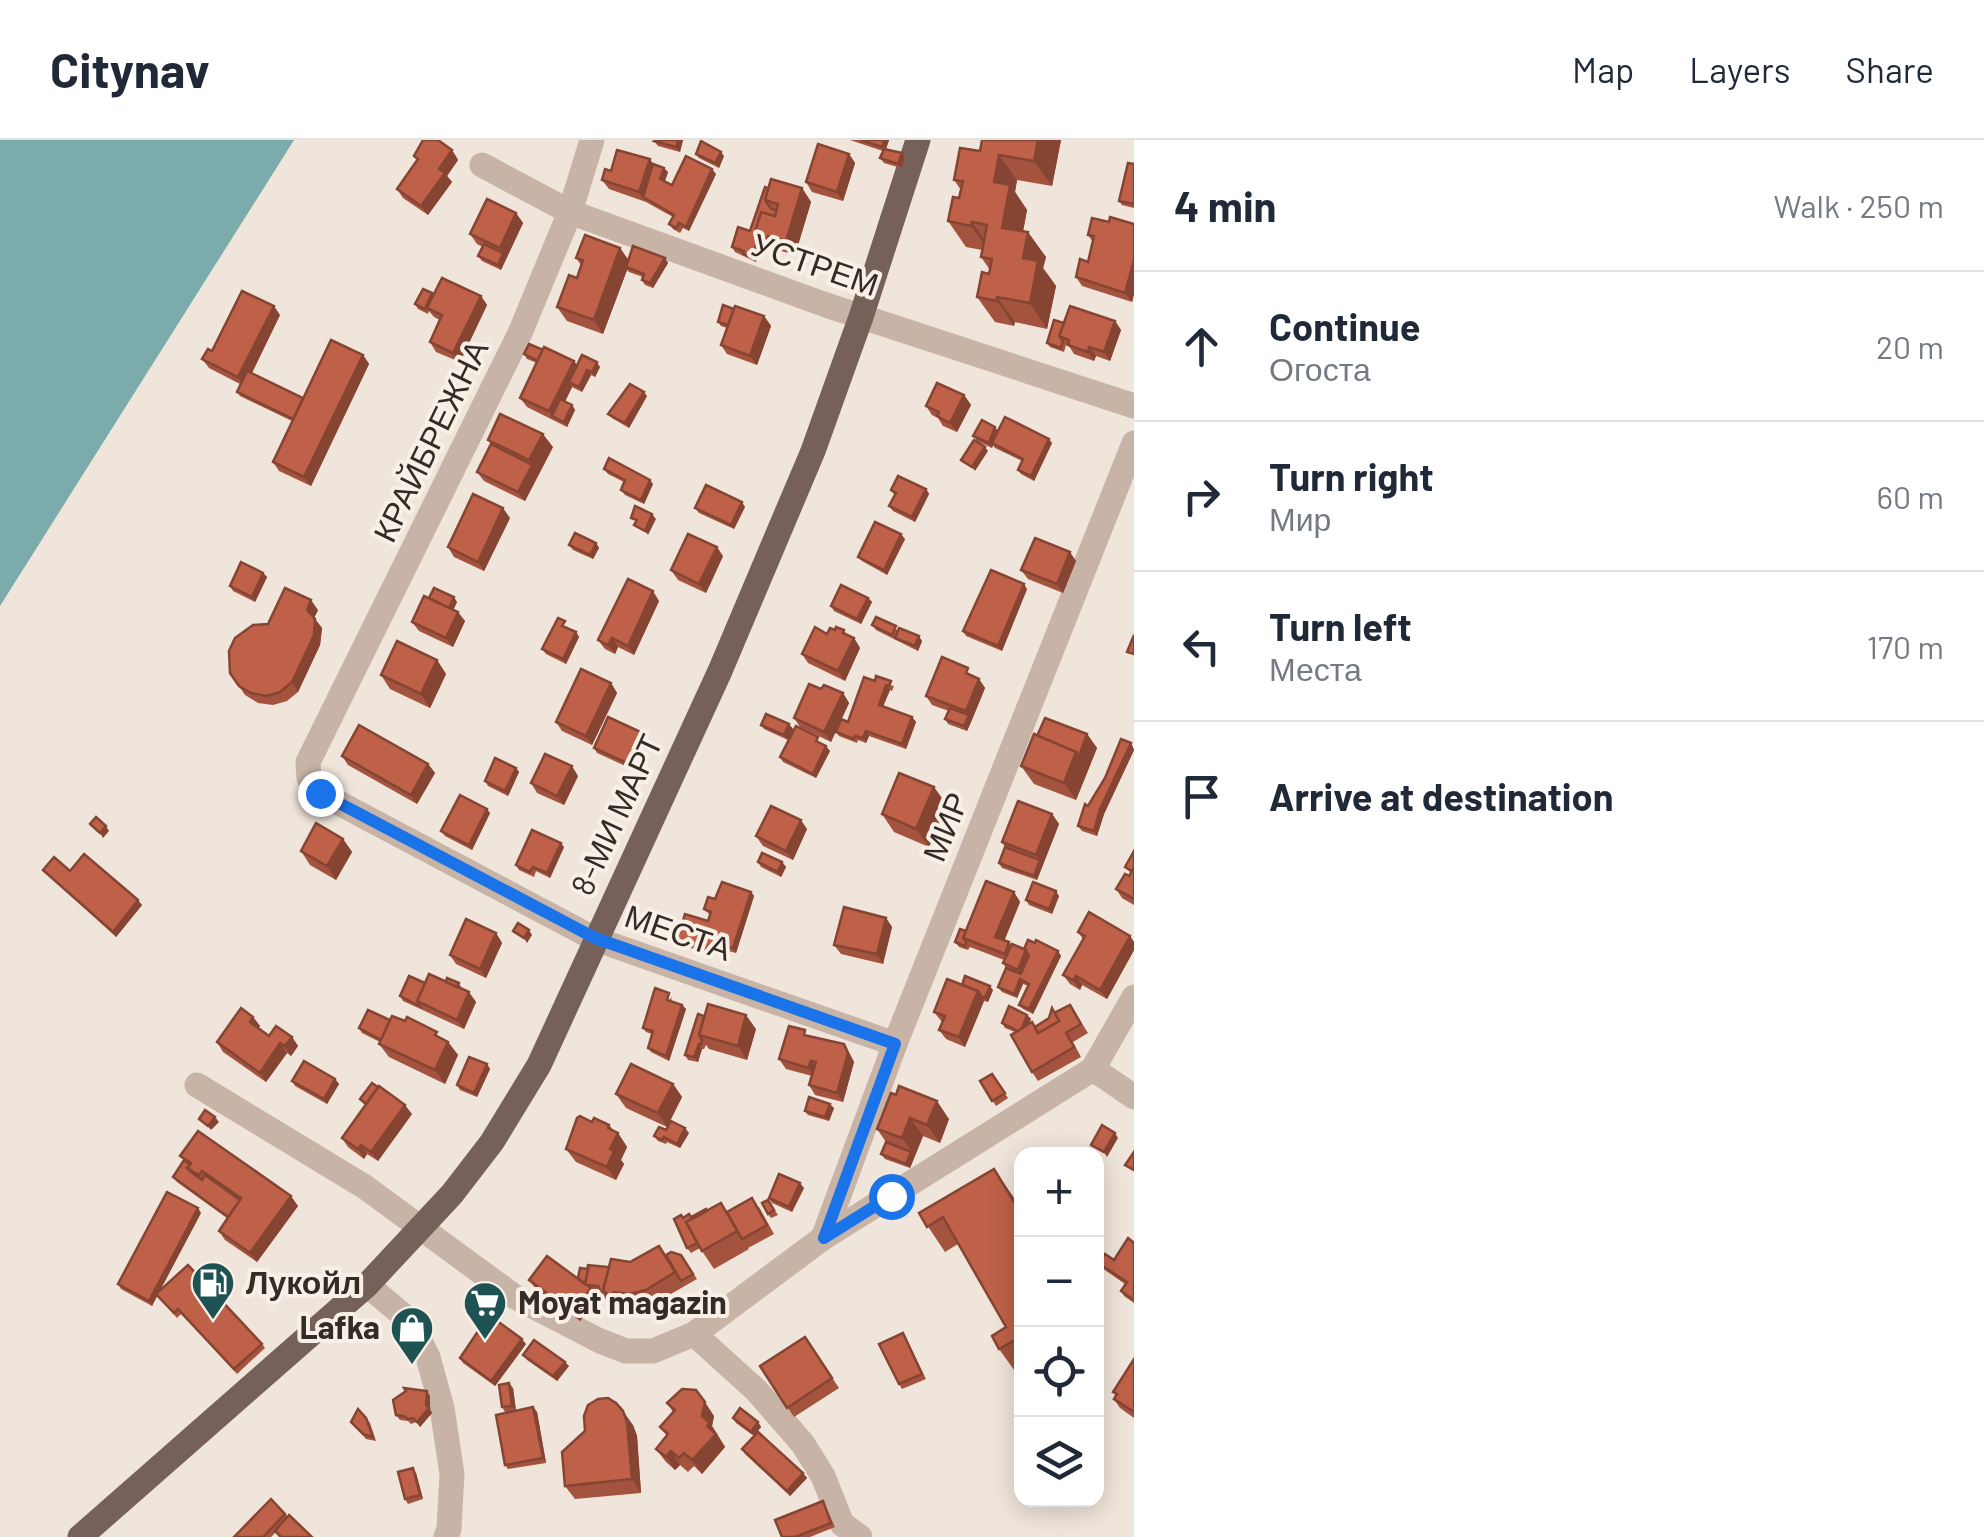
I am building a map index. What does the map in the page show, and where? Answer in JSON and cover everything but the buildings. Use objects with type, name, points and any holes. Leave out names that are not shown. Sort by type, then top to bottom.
[{"type":"main road","name":"8-МИ МАРТ","points":[[80,1537],[367,1285],[452,1194],[492,1142],[538,1065],[734,640],[812,451],[861,317],[918,140]]},
{"type":"street","name":"КРАЙБРЕЖНА","points":[[308,762],[520,333],[570,212],[592,140]]},
{"type":"street","name":"УСТРЕМ","points":[[482,165],[570,212],[861,317],[1134,406]]},
{"type":"street","name":"МИР","points":[[824,1238],[895,1044],[1134,442]]},
{"type":"street","name":"МЕСТА","points":[[308,762],[309,778],[320,793],[595,938],[895,1044]]},
{"type":"street","points":[[197,1085],[365,1187],[515,1297],[600,1341],[626,1350],[653,1351],[694,1334],[824,1238],[1093,1069],[1134,996]]},
{"type":"street","points":[[1093,1069],[1134,1097]]},
{"type":"street","points":[[367,1285],[410,1321],[428,1357],[442,1408],[452,1474],[446,1537]]},
{"type":"street","points":[[694,1334],[756,1390],[803,1444],[851,1530]]},
{"type":"water","points":[[0,140],[294,140],[0,606]]},
{"type":"place","name":"Лукойл","points":[[213,1321]]},
{"type":"place","name":"Moyat magazin","points":[[485,1341]]},
{"type":"place","name":"Lafka","points":[[412,1366]]},
{"type":"route","points":[[320,793],[595,938],[895,1044],[824,1238],[891,1196]]}]
